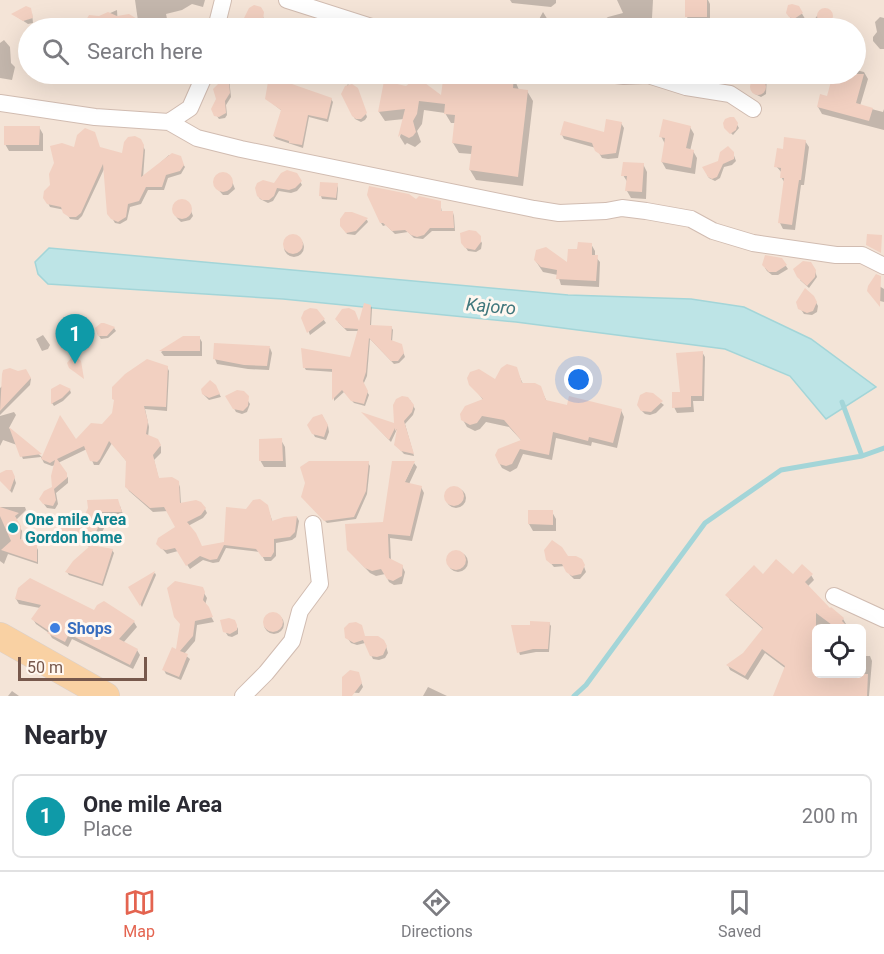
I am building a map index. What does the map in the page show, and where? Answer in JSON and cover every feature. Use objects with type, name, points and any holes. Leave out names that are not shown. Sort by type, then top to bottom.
[{"type":"main road","points":[[0,636],[106,696]]},
{"type":"street","points":[[218,18],[223,0]]},
{"type":"street","points":[[287,0],[344,18]]},
{"type":"street","points":[[169,122],[190,108],[201,84]]},
{"type":"street","points":[[676,84],[730,94],[753,109]]},
{"type":"street","points":[[0,103],[95,117],[169,122],[197,138],[242,149],[534,209],[559,213],[622,208],[646,211],[690,219],[713,231],[753,243],[836,255],[862,255],[884,266]]},
{"type":"street","points":[[243,696],[266,673],[292,641],[300,611],[320,584],[313,524]]},
{"type":"street","points":[[834,596],[884,619]]},
{"type":"shaded area","points":[[0,0],[884,0],[884,696],[0,696]]},
{"type":"water","points":[[49,248],[568,295],[691,299],[744,307],[811,339],[876,387],[826,419],[790,376],[725,349],[516,322],[283,299],[48,284],[38,274],[35,262]]},
{"type":"building","points":[[685,0],[707,0],[707,17],[685,17]]},
{"type":"building","points":[[254,5],[261,7],[264,12],[263,18],[244,18],[249,8]]},
{"type":"building","points":[[788,5],[799,6],[803,13],[796,18],[789,17],[786,13]]},
{"type":"building","points":[[26,6],[31,8],[33,18],[18,18],[11,14]]},
{"type":"building","points":[[825,8],[832,13],[832,18],[818,18],[817,16]]},
{"type":"building","points":[[108,12],[117,16],[129,14],[136,18],[87,18],[89,15],[99,16]]},
{"type":"building","points":[[218,84],[229,84],[230,93],[225,101],[226,113],[219,117],[214,116],[211,109],[216,99],[213,89]]},
{"type":"building","points":[[268,84],[292,84],[332,98],[327,119],[308,115],[302,145],[289,143],[289,141],[273,136],[281,110],[265,99]]},
{"type":"building","points":[[352,84],[358,88],[367,113],[361,119],[352,116],[341,94],[345,86]]},
{"type":"building","points":[[383,84],[406,86],[426,84],[441,95],[442,84],[513,84],[513,88],[528,90],[518,177],[469,170],[472,146],[452,143],[455,115],[444,114],[445,104],[419,101],[417,114],[413,121],[416,132],[409,138],[401,134],[398,137],[405,109],[378,112]]},
{"type":"building","points":[[751,84],[765,84],[765,90],[758,95],[750,87]]},
{"type":"building","points":[[830,84],[861,84],[856,103],[873,108],[869,121],[817,107],[820,94],[827,96]]},
{"type":"building","points":[[730,117],[734,117],[738,123],[736,130],[730,134],[724,128],[723,123]]},
{"type":"building","points":[[606,119],[622,122],[616,153],[601,155],[595,151],[592,143],[560,135],[564,121],[604,132]]},
{"type":"building","points":[[663,119],[691,126],[686,148],[694,150],[691,168],[661,162],[665,138],[659,137]]},
{"type":"building","points":[[4,126],[40,126],[39,145],[4,145]]},
{"type":"building","points":[[85,128],[95,132],[100,147],[122,153],[124,142],[128,137],[135,136],[141,139],[144,145],[141,177],[172,153],[181,156],[184,165],[180,171],[166,175],[162,187],[146,187],[139,201],[128,204],[126,217],[118,222],[107,214],[103,164],[81,213],[76,217],[69,217],[63,213],[61,207],[47,204],[43,198],[44,191],[50,185],[49,174],[54,163],[50,146],[62,143],[74,147],[77,135]]},
{"type":"building","points":[[784,137],[806,140],[792,225],[778,223],[784,178],[780,178],[781,168],[774,167],[777,148],[783,149]]},
{"type":"building","points":[[728,146],[734,152],[734,159],[723,164],[717,177],[712,179],[708,177],[702,167],[718,161],[720,152]]},
{"type":"building","points":[[623,162],[644,163],[642,192],[625,191],[627,176],[621,176]]},
{"type":"building","points":[[287,170],[297,173],[302,181],[295,188],[289,190],[277,188],[274,196],[269,200],[262,200],[257,196],[255,188],[257,183],[263,180],[274,183],[281,173]]},
{"type":"building","points":[[219,172],[227,172],[233,178],[233,186],[227,192],[219,192],[213,186],[213,178]]},
{"type":"building","points":[[320,182],[338,183],[336,198],[319,196]]},
{"type":"building","points":[[369,186],[409,194],[416,199],[419,196],[441,201],[441,211],[453,211],[454,228],[430,228],[424,235],[417,237],[405,230],[392,231],[380,223],[367,195]]},
{"type":"building","points":[[178,199],[186,199],[192,205],[192,213],[186,219],[178,219],[172,213],[172,205]]},
{"type":"building","points":[[345,212],[368,218],[356,231],[346,233],[340,226],[340,219]]},
{"type":"building","points":[[469,230],[476,231],[481,236],[481,242],[475,250],[465,248],[461,243],[460,233]]},
{"type":"building","points":[[289,234],[297,234],[303,240],[303,248],[297,254],[289,254],[283,248],[283,240]]},
{"type":"building","points":[[867,234],[882,235],[881,253],[866,245]]},
{"type":"building","points":[[578,242],[592,243],[592,255],[598,255],[596,281],[556,279],[557,270],[541,267],[534,260],[536,250],[546,247],[567,262],[568,249],[577,249]]},
{"type":"building","points":[[765,255],[782,258],[787,265],[776,272],[769,272],[762,265]]},
{"type":"building","points":[[803,261],[811,262],[816,270],[815,277],[807,286],[797,277],[793,269]]},
{"type":"building","points":[[876,274],[881,276],[880,307],[867,291]]},
{"type":"building","points":[[805,288],[817,302],[813,311],[807,313],[798,309],[796,302]]},
{"type":"building","points":[[364,303],[371,305],[370,325],[392,326],[391,340],[402,344],[404,353],[398,361],[391,361],[369,338],[363,381],[368,391],[364,404],[351,401],[342,390],[332,400],[332,369],[303,368],[301,348],[350,357],[358,329],[344,328],[335,319],[342,309],[349,308],[355,311],[359,321]]},
{"type":"building","points":[[310,308],[317,309],[325,319],[307,333],[301,318],[304,311]]},
{"type":"building","points":[[101,323],[115,327],[107,336],[98,336],[95,328]]},
{"type":"building","points":[[183,336],[200,336],[200,351],[159,351]]},
{"type":"building","points":[[214,343],[270,346],[267,366],[244,365],[213,359]]},
{"type":"building","points":[[703,351],[702,396],[691,396],[691,407],[672,408],[672,392],[680,392],[676,353]]},
{"type":"building","points":[[72,357],[77,357],[81,361],[84,379],[69,368],[67,363]]},
{"type":"building","points":[[147,359],[168,366],[166,407],[144,406],[148,422],[146,434],[158,439],[161,445],[153,455],[159,478],[172,477],[179,481],[180,503],[196,500],[206,508],[201,515],[187,522],[196,533],[202,546],[224,542],[226,507],[246,509],[253,500],[260,499],[268,505],[272,521],[297,516],[295,532],[290,537],[274,539],[274,552],[271,557],[262,557],[256,549],[224,545],[217,559],[210,560],[200,556],[186,566],[175,548],[161,549],[156,544],[158,538],[175,527],[164,507],[150,508],[125,487],[126,461],[109,441],[97,462],[90,461],[84,446],[57,459],[67,473],[67,478],[54,489],[56,500],[53,506],[43,504],[39,499],[44,491],[52,487],[51,476],[55,460],[50,463],[41,459],[60,415],[76,439],[91,423],[102,424],[112,413],[114,400],[112,399],[112,387],[125,374]]},
{"type":"building","points":[[507,364],[517,367],[522,383],[535,383],[541,386],[546,400],[567,405],[569,396],[622,409],[613,443],[589,437],[588,441],[553,432],[549,455],[520,449],[512,464],[506,466],[499,464],[495,455],[498,449],[521,440],[504,420],[482,416],[477,423],[470,425],[461,420],[460,414],[465,406],[483,399],[469,385],[467,378],[470,372],[479,369],[495,379],[501,368]]},
{"type":"building","points":[[10,368],[18,371],[26,369],[31,378],[0,411],[2,374],[3,370]]},
{"type":"building","points":[[210,380],[216,385],[220,394],[209,398],[202,394],[201,389]]},
{"type":"building","points":[[60,384],[71,389],[51,404],[51,389]]},
{"type":"building","points":[[237,390],[244,391],[249,396],[248,406],[243,411],[233,409],[225,396]]},
{"type":"building","points":[[646,392],[653,393],[663,401],[651,412],[641,411],[637,405],[640,395]]},
{"type":"building","points":[[402,396],[408,397],[414,405],[412,412],[404,421],[414,454],[401,451],[394,445],[397,429],[395,431],[395,428],[389,440],[361,412],[394,423],[393,405],[396,399]]},
{"type":"building","points":[[322,414],[328,425],[324,437],[312,434],[307,425],[313,417]]},
{"type":"building","points":[[9,427],[42,454],[20,457]]},
{"type":"building","points":[[282,438],[283,461],[259,461],[259,439]]},
{"type":"building","points":[[309,461],[369,461],[366,491],[354,517],[324,521],[301,497],[305,483],[300,467]]},
{"type":"building","points":[[392,461],[415,461],[405,482],[422,486],[410,536],[388,534],[389,558],[403,565],[402,576],[393,581],[387,579],[381,569],[372,571],[365,568],[347,550],[345,524],[383,522]]},
{"type":"building","points":[[12,470],[15,477],[10,491],[0,481],[0,473]]},
{"type":"building","points":[[450,486],[458,486],[464,492],[464,500],[458,506],[450,506],[444,500],[444,492]]},
{"type":"building","points":[[118,499],[122,512],[102,512],[102,519],[91,543],[55,534],[59,520],[80,525],[88,508],[87,500]]},
{"type":"building","points":[[0,507],[19,513],[15,516],[21,526],[20,539],[37,545],[37,562],[1,550],[11,541],[0,516]]},
{"type":"building","points":[[528,510],[553,510],[553,525],[528,524]]},
{"type":"building","points":[[552,540],[562,547],[568,556],[582,559],[585,565],[581,574],[572,576],[566,572],[562,564],[551,564],[546,560],[544,550]]},
{"type":"building","points":[[91,545],[113,549],[102,584],[65,572],[73,561]]},
{"type":"building","points":[[452,550],[460,550],[466,556],[466,564],[460,570],[452,570],[446,564],[446,556]]},
{"type":"building","points":[[776,559],[793,574],[802,564],[813,574],[805,582],[830,608],[844,618],[842,621],[845,624],[831,624],[816,613],[816,624],[812,624],[812,678],[866,678],[868,674],[867,696],[773,696],[785,666],[762,649],[745,676],[726,665],[743,653],[763,628],[725,595],[754,565],[763,574]]},
{"type":"building","points":[[155,571],[140,606],[128,587]]},
{"type":"building","points":[[30,578],[94,610],[104,601],[135,621],[119,639],[138,649],[130,665],[69,634],[65,642],[47,633],[49,631],[31,619],[41,605],[15,599],[18,588]]},
{"type":"building","points":[[175,581],[203,587],[205,592],[203,600],[213,617],[195,621],[193,636],[180,651],[188,654],[179,677],[162,670],[172,647],[176,649],[180,624],[174,617],[167,588]]},
{"type":"building","points":[[269,612],[277,612],[283,618],[283,626],[277,632],[269,632],[263,626],[263,618]]},
{"type":"building","points":[[229,618],[235,620],[237,625],[237,630],[230,634],[223,632],[220,620]]},
{"type":"building","points":[[530,621],[550,622],[548,649],[533,649],[517,653],[511,625],[530,625]]},
{"type":"building","points":[[356,622],[362,625],[365,636],[378,636],[384,640],[387,646],[383,655],[370,656],[363,640],[354,643],[345,638],[344,628],[349,623]]},
{"type":"building","points":[[350,670],[359,672],[362,683],[352,696],[342,696],[342,677]]},
{"type":"waterway","name":"Kajoro","points":[[842,402],[862,456]]},
{"type":"waterway","points":[[574,696],[586,685],[705,523],[781,470],[862,456],[884,448]]},
{"type":"place","name":"One mile Area","points":[[75,364]]},
{"type":"place","name":"One mile Area Gordon home","points":[[13,528]]},
{"type":"place","name":"Shops","points":[[55,628]]}]
